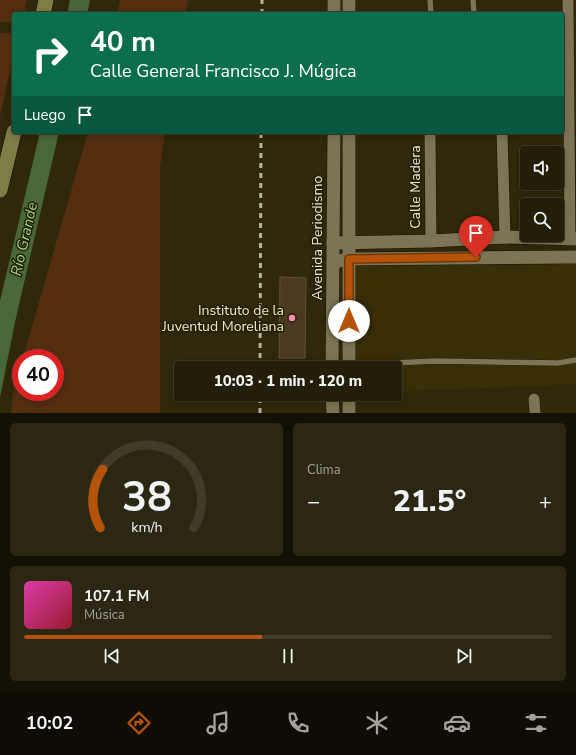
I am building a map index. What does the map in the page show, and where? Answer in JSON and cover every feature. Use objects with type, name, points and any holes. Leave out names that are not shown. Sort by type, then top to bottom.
[{"type":"main road","points":[[43,12],[46,0]]},
{"type":"main road","points":[[0,190],[14,134]]},
{"type":"street","points":[[334,0],[334,12]]},
{"type":"street","points":[[349,0],[349,12]]},
{"type":"street","points":[[333,243],[431,241],[505,237],[573,239],[568,0]]},
{"type":"street","name":"Avenida Periodismo","points":[[332,361],[334,134]]},
{"type":"street","points":[[349,134],[349,361]]},
{"type":"street","name":"Calle Madera","points":[[430,134],[431,241]]},
{"type":"street","points":[[502,134],[505,237]]},
{"type":"street","points":[[333,262],[349,259],[576,257]]},
{"type":"street","points":[[534,399],[535,413]]},
{"type":"street","points":[[332,401],[332,413]]},
{"type":"street","points":[[348,401],[349,413]]},
{"type":"lane","points":[[430,0],[431,12]]},
{"type":"lane","points":[[473,0],[474,12]]},
{"type":"lane","points":[[402,363],[436,361],[558,363],[576,360]]},
{"type":"shaded area","points":[[0,0],[27,0],[24,12],[12,12],[12,23],[0,22]]},
{"type":"shaded area","points":[[120,0],[188,0],[185,12],[118,12]]},
{"type":"shaded area","points":[[0,33],[12,33],[12,62],[0,115]]},
{"type":"shaded area","points":[[87,134],[165,134],[160,167],[160,413],[11,413],[12,401],[64,401],[64,349],[26,349]]},
{"type":"shaded area","points":[[576,264],[576,384],[402,392],[402,361],[352,361],[352,265]]},
{"type":"water","points":[[70,0],[90,0],[87,12],[67,12]]},
{"type":"water","name":"Río Grande","points":[[40,134],[59,134],[15,322],[0,397],[0,301]]},
{"type":"building","name":"Instituto de la Juventud Moreliana","points":[[280,277],[306,278],[305,358],[279,358]]},
{"type":"railway","points":[[262,0],[262,12]]},
{"type":"railway","points":[[260,361],[261,134]]},
{"type":"railway","points":[[260,401],[260,413]]},
{"type":"place","name":"Instituto de la Juventud Moreliana","points":[[292,318]]},
{"type":"route","points":[[349,321],[349,259],[476,257]]}]
